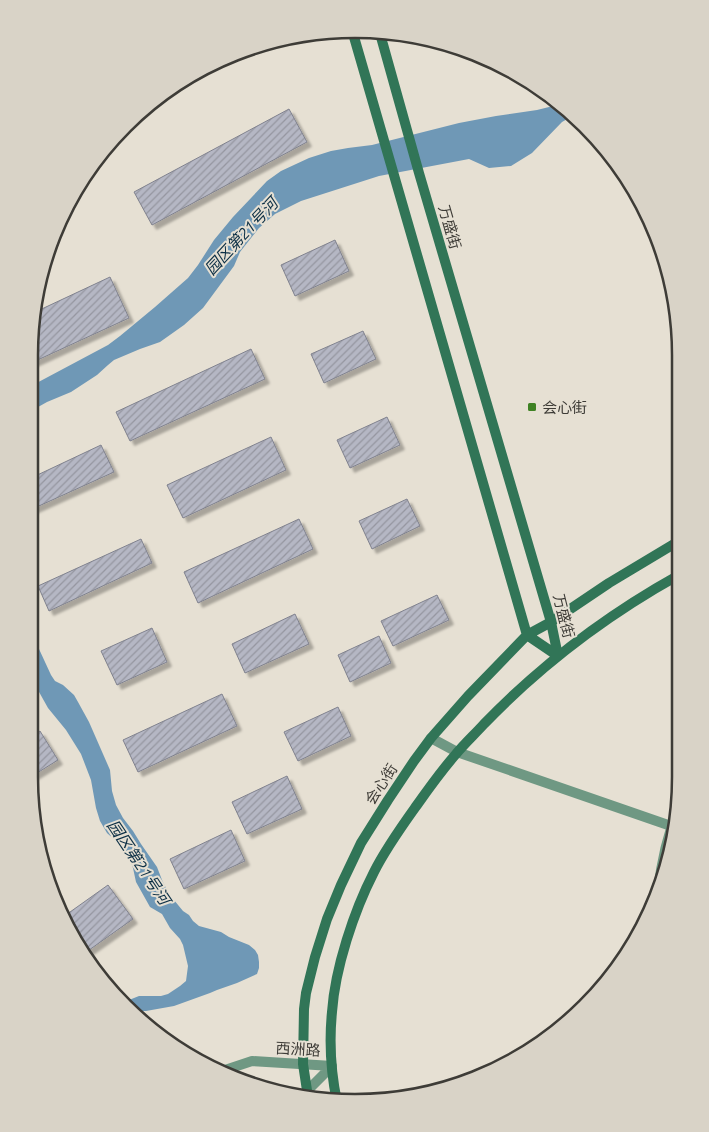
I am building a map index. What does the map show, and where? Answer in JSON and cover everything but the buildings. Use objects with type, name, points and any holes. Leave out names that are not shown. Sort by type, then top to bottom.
[{"type":"main road","points":[[354,38],[527,635]]},
{"type":"main road","name":"万盛街","points":[[381,39],[551,622],[558,656]]},
{"type":"main road","name":"会心街","points":[[305,1090],[303,1064],[304,1009],[315,958],[341,885],[361,843],[403,776],[431,738],[468,696],[527,635],[551,622],[609,583],[672,545]]},
{"type":"main road","points":[[336,1094],[332,1066],[332,1012],[336,981],[357,911],[374,871],[399,830],[457,752],[508,699],[558,656],[623,609],[672,579]]},
{"type":"main road","name":"万盛街","points":[[527,635],[558,656]]},
{"type":"street","points":[[431,738],[457,752],[668,825]]},
{"type":"street","name":"西洲路","points":[[229,1069],[252,1061],[332,1066]]},
{"type":"street","name":"西洲路","points":[[310,1091],[332,1066]]},
{"type":"water","name":"园区第21号河","points":[[551,106],[567,119],[532,153],[511,166],[489,168],[469,159],[379,176],[301,201],[275,214],[259,228],[240,252],[234,266],[203,308],[184,325],[160,342],[114,360],[97,375],[71,392],[38,407],[38,382],[108,345],[155,307],[188,278],[214,240],[233,217],[267,181],[281,171],[309,158],[331,151],[372,145],[459,123]]},
{"type":"water","name":"园区第21号河","points":[[38,648],[55,681],[63,685],[74,695],[89,722],[110,770],[112,791],[116,805],[157,867],[169,894],[199,926],[221,932],[249,945],[255,950],[259,962],[257,974],[174,1006],[140,1011],[128,1000],[139,996],[161,996],[168,994],[186,981],[188,966],[183,945],[162,914],[150,907],[136,882],[128,854],[107,833],[100,821],[91,780],[81,754],[66,730],[48,708],[38,690]]},
{"type":"place","name":"会心街","points":[[532,407]]}]
